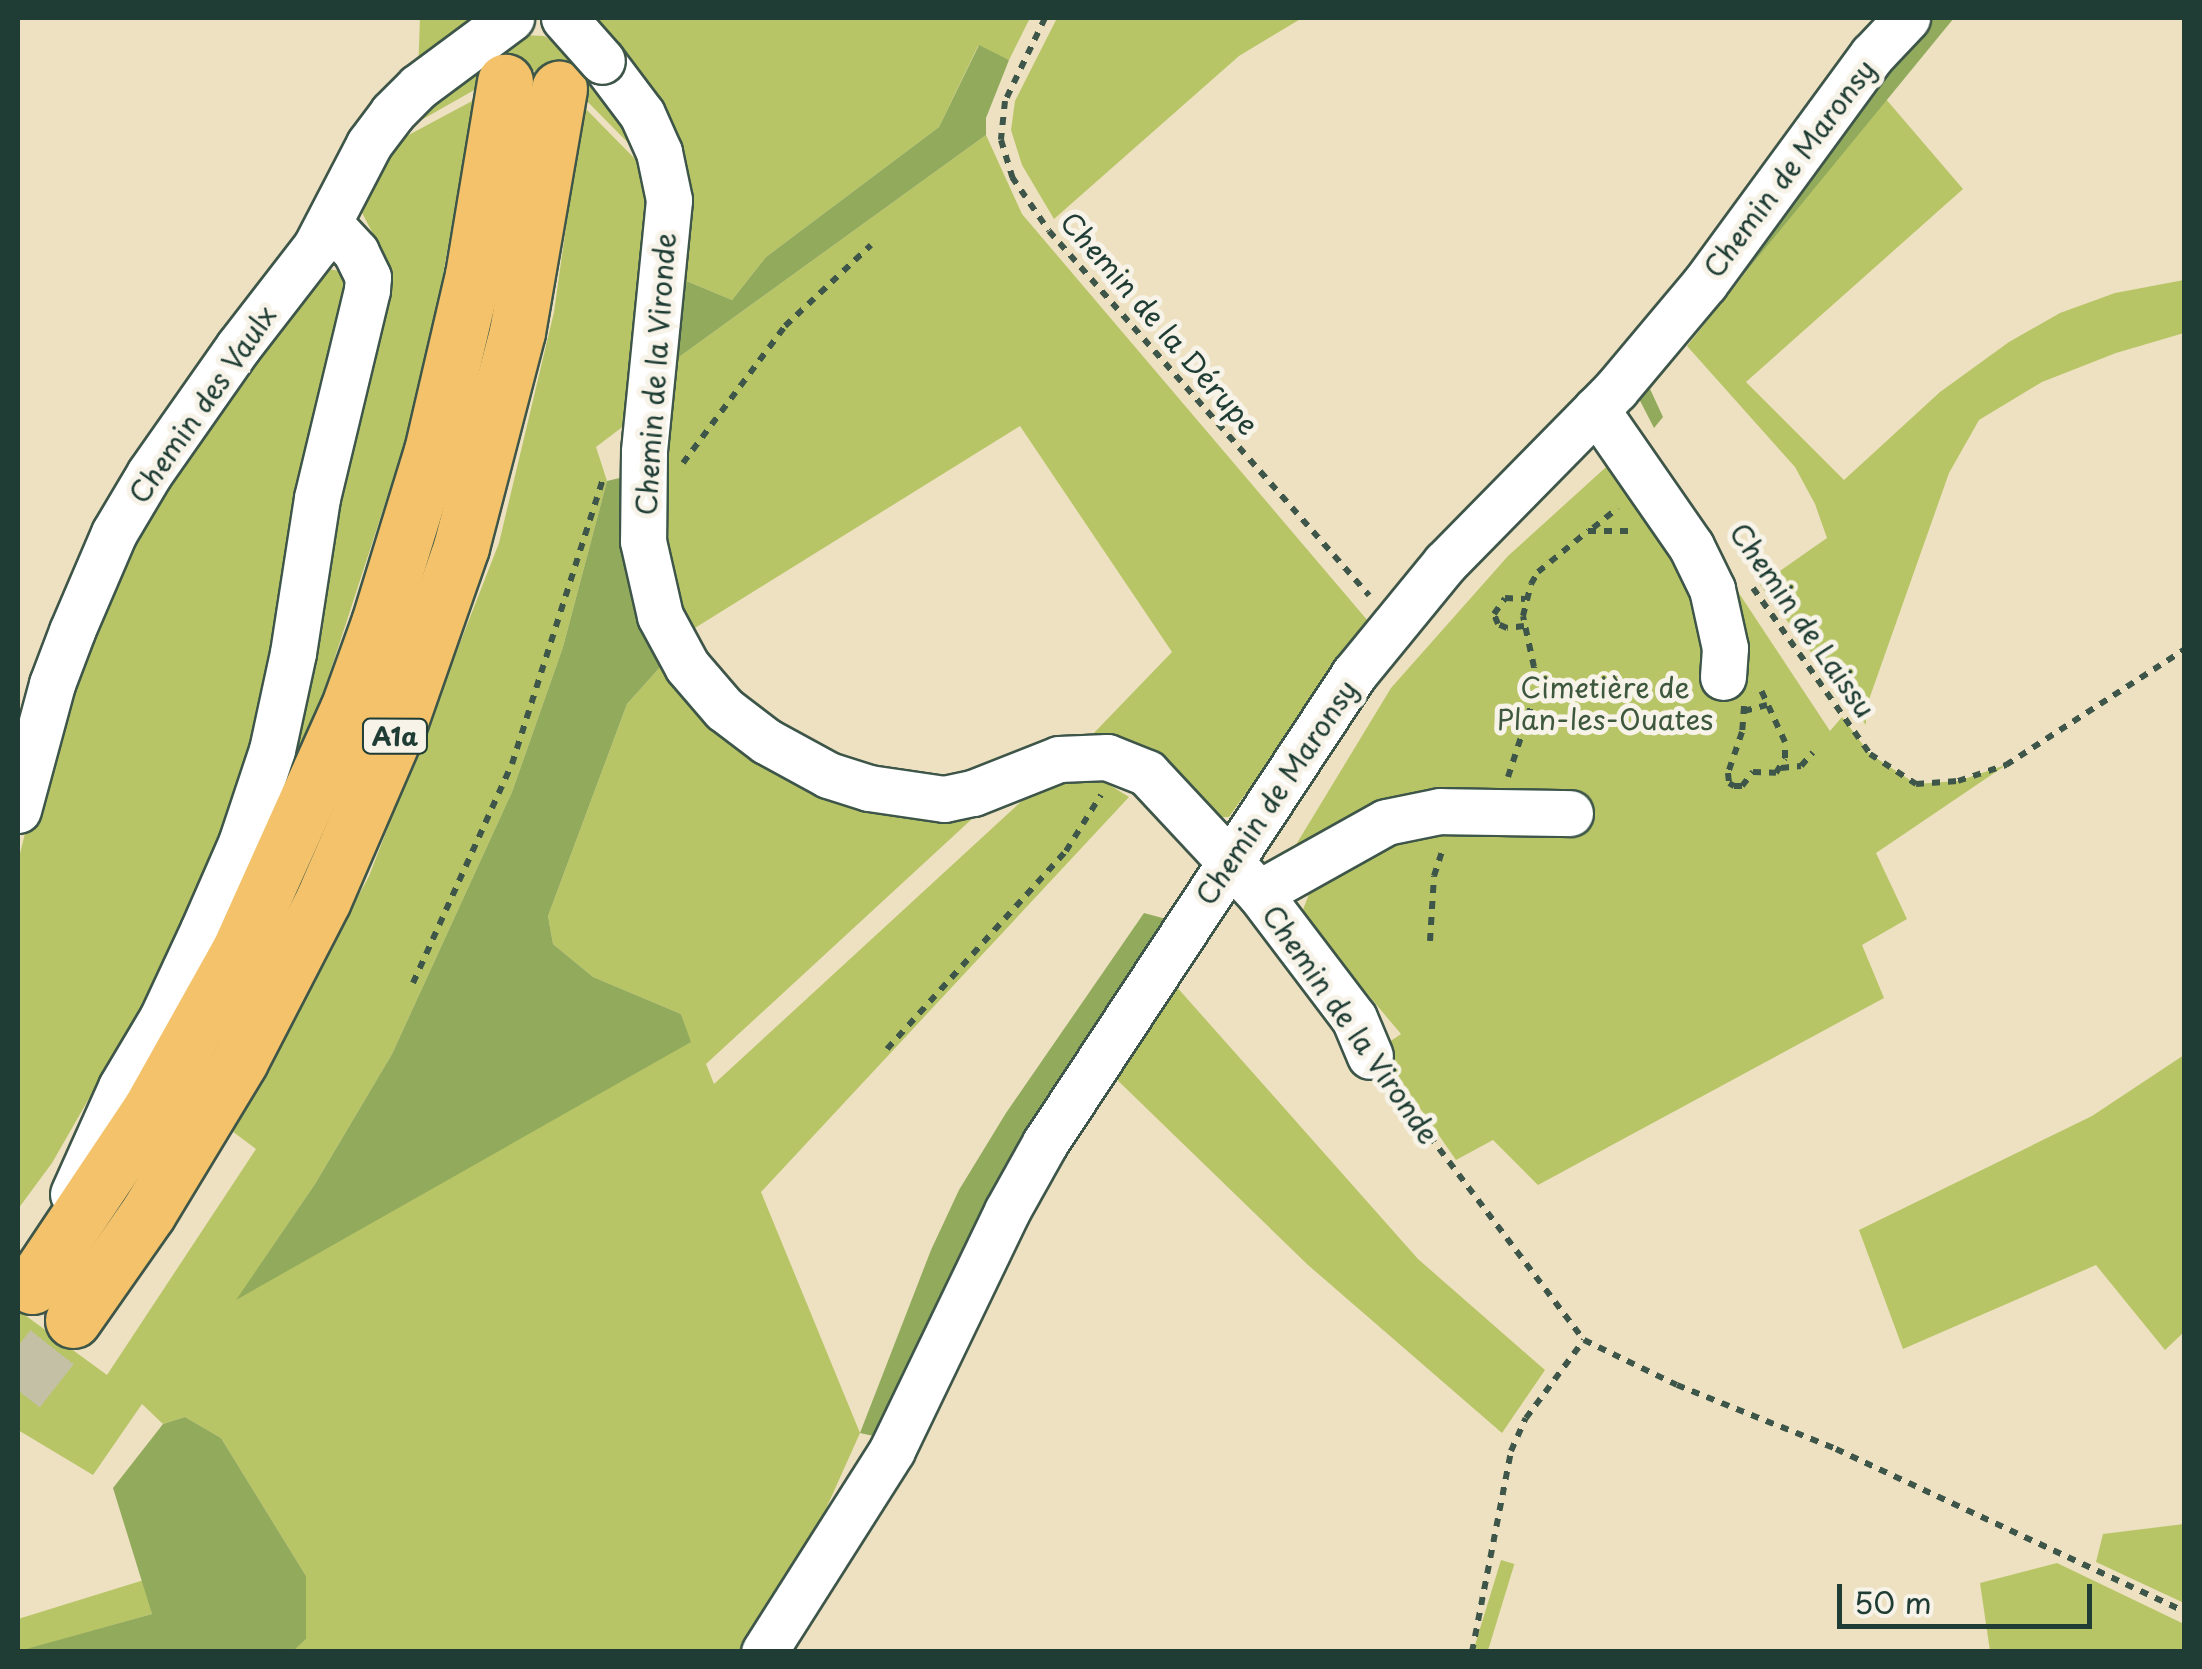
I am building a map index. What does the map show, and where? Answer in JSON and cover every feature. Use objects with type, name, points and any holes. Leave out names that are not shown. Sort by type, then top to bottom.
[{"type":"highway","name":"A1a","points":[[32,1286],[150,1110],[212,1000],[278,870],[348,709],[380,623],[432,451],[474,275],[488,65]]},
{"type":"highway","name":"A1a","points":[[73,1320],[148,1213],[240,1061],[324,900],[398,727],[455,564],[580,75]]},
{"type":"street","name":"Chemin des Vaulx","points":[[18,810],[52,684],[114,533],[183,422],[301,267],[370,144],[392,114],[488,65],[511,18]]},
{"type":"street","name":"Chemin de la Vironde","points":[[564,18],[580,75],[642,114],[659,152],[668,200],[644,452],[648,573],[667,633],[706,690],[783,752],[828,775],[869,788],[944,798],[973,793],[1058,759],[1108,757],[1147,773],[1245,877],[1354,1018],[1370,1056]]},
{"type":"street","name":"Chemin de Maronsy","points":[[764,1652],[892,1450],[1007,1211],[1045,1143],[1245,877],[1394,620],[1596,409],[1705,283],[1872,55],[1907,18]]},
{"type":"street","points":[[32,1286],[121,1087],[162,1018],[203,930],[240,843],[272,750],[293,654],[321,480],[367,290],[368,277],[356,252],[328,223]]},
{"type":"street","points":[[1596,409],[1691,546],[1748,687]]},
{"type":"street","points":[[1245,877],[1386,822],[1474,811],[1570,813]]},
{"type":"path","name":"Chemin de la Dérupe","points":[[1045,18],[1005,100],[1001,123],[1005,156],[1026,201],[1394,620]]},
{"type":"path","points":[[643,511],[785,326],[871,245]]},
{"type":"path","points":[[413,983],[512,764],[603,477]]},
{"type":"path","points":[[1430,941],[1434,876],[1530,719],[1534,681],[1524,626],[1525,600],[1538,572],[1588,531],[1637,531],[1691,546]]},
{"type":"path","name":"Chemin de Laissu","points":[[1751,586],[1853,733],[1884,767],[1916,784],[1981,776],[2006,765],[2184,650]]},
{"type":"path","points":[[1524,626],[1507,628],[1498,624],[1494,614],[1505,598],[1525,600]]},
{"type":"path","points":[[1748,687],[1767,704]]},
{"type":"path","points":[[1748,687],[1767,704],[1785,742],[1781,768]]},
{"type":"path","points":[[1748,687],[1728,783],[1742,786],[1753,772],[1769,776],[1781,768],[1801,766],[1813,752]]},
{"type":"path","points":[[886,1049],[1066,852],[1098,798]]},
{"type":"path","name":"Chemin de la Vironde","points":[[1370,1056],[1584,1340],[1677,1385],[1836,1449],[2184,1611]]},
{"type":"path","points":[[1472,1652],[1511,1451],[1526,1418],[1584,1340]]},
{"type":"green space","points":[[420,18],[487,18],[418,72]]},
{"type":"green space","points":[[590,18],[1030,18],[1009,60],[978,46],[939,127],[766,257],[732,300],[672,275],[682,235]]},
{"type":"green space","points":[[1057,18],[1302,18],[1239,56],[1054,219],[1022,165],[1011,130],[1015,101]]},
{"type":"green space","points":[[1926,18],[1954,18],[1650,389],[1663,417],[1654,428],[1634,389]]},
{"type":"green space","points":[[522,35],[544,36],[579,57],[602,81],[647,149],[656,210],[625,425],[596,447],[607,481],[563,647],[512,792],[392,1054],[315,1184],[238,1298],[690,1042],[681,1014],[593,977],[553,944],[548,916],[627,704],[662,665],[713,724],[817,791],[892,812],[934,817],[986,806],[706,1064],[714,1084],[1049,776],[1095,776],[1129,797],[761,1192],[860,1433],[821,1520],[740,1651],[292,1651],[306,1639],[306,1576],[221,1438],[185,1417],[163,1424],[142,1404],[93,1475],[18,1430],[18,1310],[107,1375],[256,1149],[232,1131],[369,876],[499,543],[554,312],[583,106],[640,164],[647,162],[575,89],[549,73],[532,71],[516,71],[492,80],[386,140],[403,119],[465,69],[497,45]]},
{"type":"green space","points":[[979,45],[1009,60],[986,118],[986,135],[668,365],[672,275],[732,300],[766,257],[939,127]]},
{"type":"green space","points":[[1885,98],[1963,189],[1746,382],[1844,480],[1940,392],[2009,342],[2060,313],[2115,293],[2184,280],[2184,333],[2116,353],[2042,382],[1979,420],[1949,473],[1866,708],[1866,725],[1760,585],[1827,538],[1815,504],[1795,467],[1687,346]]},
{"type":"green space","points":[[474,100],[423,387],[306,746],[252,748],[200,894],[154,985],[52,1163],[18,1209],[18,862],[57,701],[154,488],[322,268],[340,271],[385,257],[357,203],[388,146]]},
{"type":"green space","points":[[986,135],[1022,214],[1368,621],[1229,817],[1208,817],[1092,735],[1172,652],[1020,426],[682,636],[663,591],[668,365]]},
{"type":"green space","name":"Cimetière de Plan-les-Ouates","points":[[1637,439],[1830,731],[1842,717],[1870,754],[1916,784],[1958,781],[2006,765],[1876,853],[1907,919],[1862,945],[1884,998],[1538,1185],[1493,1140],[1456,1160],[1379,1049],[1401,1034],[1301,915],[1315,878],[1294,848],[1391,688],[1508,556]]},
{"type":"green space","points":[[628,476],[662,665],[627,704],[548,916],[553,944],[593,977],[681,1014],[691,1042],[236,1300],[315,1184],[392,1054],[512,792],[563,647],[607,481]]},
{"type":"green space","points":[[1144,913],[1166,919],[878,1437],[860,1433],[931,1250],[959,1190],[1006,1113]]},
{"type":"green space","points":[[1175,985],[1418,1259],[1545,1370],[1502,1433],[1308,1265],[1109,1072]]},
{"type":"green space","points":[[2184,1055],[2184,1332],[2165,1350],[2096,1265],[1903,1349],[1859,1230],[2092,1116]]},
{"type":"green space","points":[[185,1417],[221,1438],[306,1576],[306,1639],[292,1652],[19,1651],[152,1614],[113,1488],[163,1424]]},
{"type":"green space","points":[[2184,1524],[2184,1603],[2096,1562],[2103,1534]]},
{"type":"green space","points":[[1501,1560],[1514,1564],[1488,1652],[1474,1648]]},
{"type":"green space","points":[[2057,1563],[2184,1624],[2184,1651],[1990,1651],[1980,1583]]},
{"type":"green space","points":[[144,1580],[152,1614],[18,1652],[18,1619]]},
{"type":"tunnel","points":[[18,1390],[73,1320]]}]
